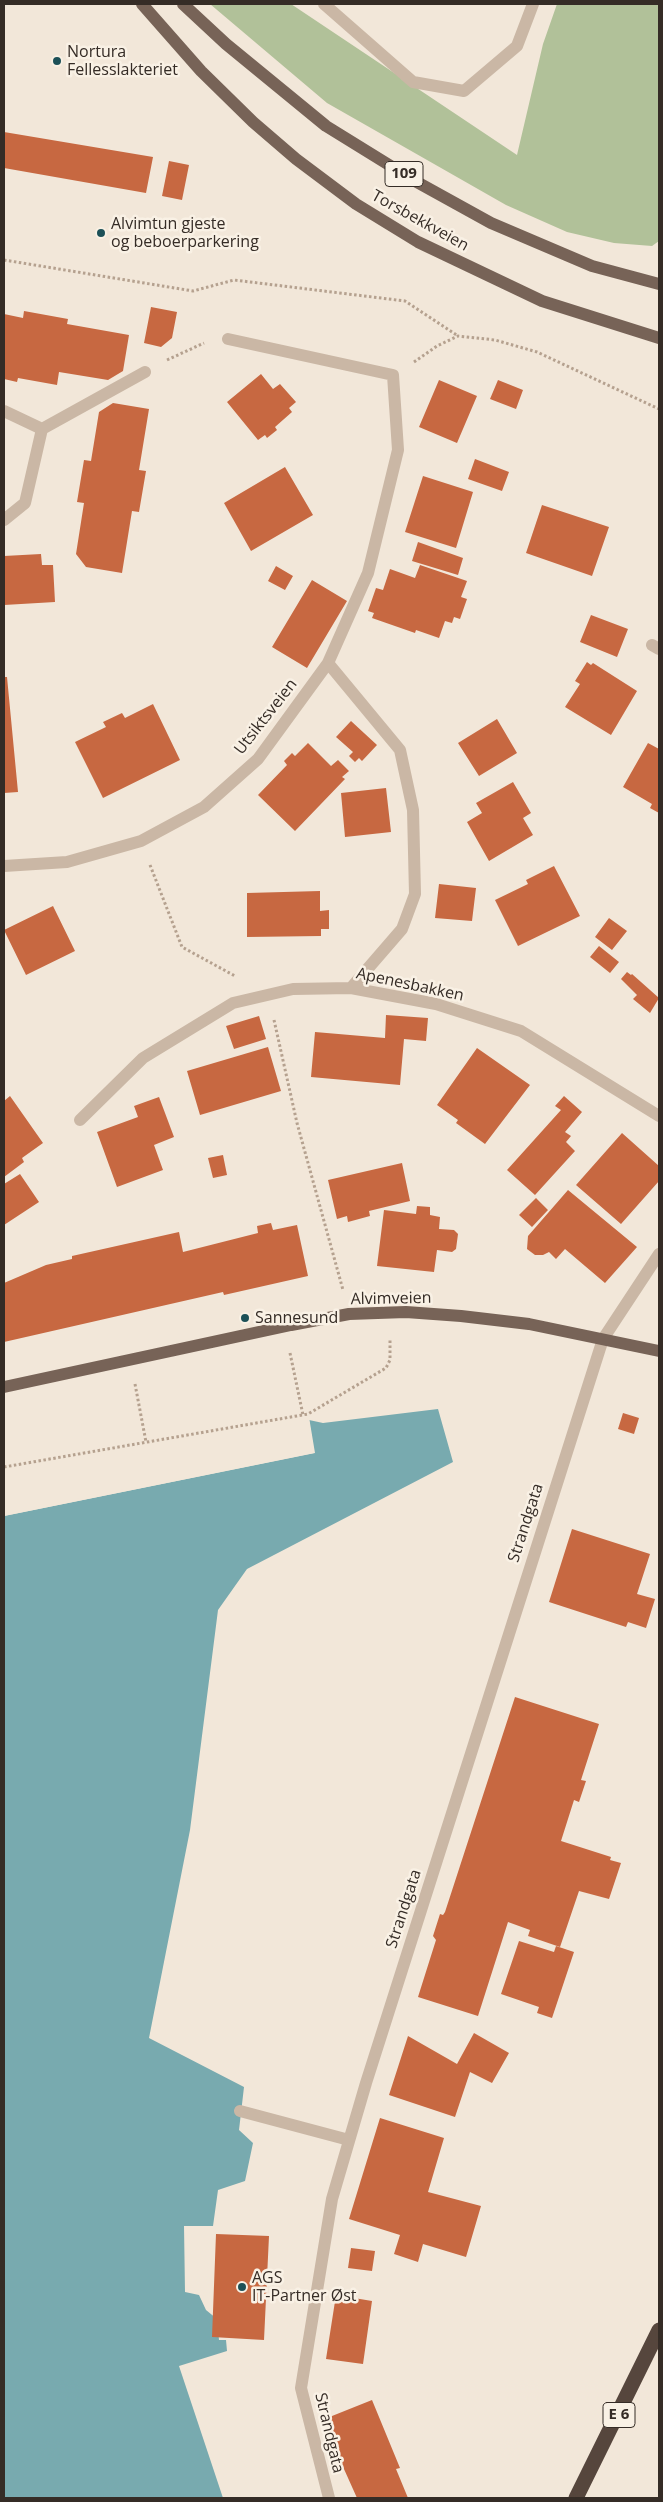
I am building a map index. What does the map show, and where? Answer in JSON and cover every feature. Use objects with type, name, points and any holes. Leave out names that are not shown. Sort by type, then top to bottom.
[{"type":"highway","name":"E 6","points":[[576,2498],[602,2449],[659,2330]]},
{"type":"main road","name":"Torsbekkveien","points":[[142,4],[202,71],[253,122],[296,159],[356,204],[418,242],[542,302],[659,338]]},
{"type":"main road","name":"Torsbekkveien","points":[[183,4],[226,44],[326,126],[415,182],[491,223],[592,266],[659,284]]},
{"type":"main road","name":"Alvimveien","points":[[4,1387],[349,1314],[406,1312],[462,1316],[529,1324],[659,1351]]},
{"type":"street","points":[[324,4],[413,82],[464,91],[517,46],[532,4]]},
{"type":"street","points":[[228,339],[393,375]]},
{"type":"street","points":[[4,520],[25,503],[42,429],[145,372]]},
{"type":"street","name":"Utsiktsveien","points":[[4,866],[68,862],[141,841],[204,807],[258,759],[328,662],[368,573],[398,450],[393,375]]},
{"type":"street","points":[[4,411],[42,429]]},
{"type":"street","points":[[328,662],[400,750],[413,810],[415,894],[402,928],[351,988]]},
{"type":"street","name":"Apenesbakken","points":[[80,1120],[143,1058],[233,1003],[293,989],[351,988],[436,1004],[521,1031],[659,1116]]},
{"type":"street","name":"Strandgata","points":[[329,2498],[301,2388],[332,2199],[533,1555],[603,1339],[659,1254]]},
{"type":"street","points":[[240,2111],[349,2140]]},
{"type":"path","points":[[4,260],[193,292],[234,280],[405,301],[458,336],[495,340],[537,352],[659,408]]},
{"type":"path","points":[[393,375],[437,346],[458,336]]},
{"type":"path","points":[[145,372],[183,351],[208,341],[228,339]]},
{"type":"path","points":[[141,841],[182,947]]},
{"type":"path","points":[[297,1123],[349,1314]]},
{"type":"path","points":[[4,1467],[303,1415],[386,1368],[390,1360],[390,1339]]},
{"type":"path","points":[[290,1353],[303,1415]]},
{"type":"path","points":[[134,1383],[146,1442]]},
{"type":"green space","points":[[210,4],[291,4],[517,155],[543,44],[557,4],[659,4],[659,241],[652,246],[614,243],[567,232],[506,205],[327,103]]},
{"type":"water","points":[[438,1409],[453,1462],[247,1569],[218,1610],[190,1830],[149,2038],[244,2087],[239,2130],[253,2143],[245,2181],[218,2190],[213,2226],[184,2226],[185,2292],[199,2295],[206,2310],[217,2319],[219,2340],[226,2340],[227,2351],[179,2366],[223,2498],[4,2498],[4,1516],[314,1453],[309,1420],[323,1423]]},
{"type":"pier","points":[[309,1417],[315,1453],[4,1516],[4,1514],[312,1451],[307,1420]]},
{"type":"building","points":[[4,132],[153,157],[146,193],[4,168]]},
{"type":"building","points":[[169,161],[189,165],[182,200],[162,196]]},
{"type":"building","points":[[151,307],[177,312],[172,338],[161,347],[144,343]]},
{"type":"building","points":[[24,311],[68,319],[67,324],[129,335],[123,371],[108,380],[59,372],[57,385],[18,378],[17,382],[4,379],[4,314],[23,318]]},
{"type":"building","points":[[261,374],[273,389],[280,384],[296,402],[289,408],[292,412],[275,427],[277,430],[267,438],[265,435],[258,440],[227,402]]},
{"type":"building","points":[[439,380],[477,396],[457,443],[419,427]]},
{"type":"building","points":[[498,380],[523,390],[516,409],[490,399]]},
{"type":"building","points":[[113,403],[149,409],[139,470],[146,471],[139,512],[132,511],[122,573],[86,567],[76,554],[84,503],[77,502],[84,460],[91,461],[99,412]]},
{"type":"building","points":[[475,459],[509,472],[502,491],[468,479]]},
{"type":"building","points":[[285,467],[313,515],[251,551],[224,503]]},
{"type":"building","points":[[423,476],[473,492],[456,548],[405,532]]},
{"type":"building","points":[[542,505],[609,527],[592,576],[526,553]]},
{"type":"building","points":[[418,542],[463,558],[458,575],[412,561]]},
{"type":"building","points":[[41,554],[42,565],[53,565],[55,602],[4,605],[4,556]]},
{"type":"building","points":[[420,565],[467,581],[461,597],[467,599],[460,619],[454,617],[452,623],[445,621],[439,638],[416,630],[415,633],[372,618],[374,613],[368,611],[376,588],[383,590],[390,569],[415,578]]},
{"type":"building","points":[[276,566],[293,576],[285,590],[268,581]]},
{"type":"building","points":[[312,580],[347,601],[307,668],[272,647]]},
{"type":"building","points":[[591,615],[628,629],[617,657],[580,642]]},
{"type":"building","points":[[587,662],[591,665],[593,663],[637,691],[611,735],[565,707],[580,684],[575,681]]},
{"type":"building","points":[[4,677],[7,677],[18,792],[4,793]]},
{"type":"building","points":[[153,704],[180,760],[103,798],[75,742],[106,727],[103,722],[122,713],[125,718]]},
{"type":"building","points":[[497,719],[517,753],[479,776],[458,743]]},
{"type":"building","points":[[351,721],[377,745],[362,761],[359,758],[355,762],[349,756],[353,752],[336,737]]},
{"type":"building","points":[[308,743],[331,766],[338,760],[349,771],[342,777],[345,779],[295,831],[258,795],[287,765],[284,761],[292,753],[295,756]]},
{"type":"building","points":[[648,743],[659,749],[659,813],[650,808],[652,804],[623,787]]},
{"type":"building","points":[[513,782],[531,813],[523,818],[533,835],[489,861],[467,822],[482,813],[476,803]]},
{"type":"building","points":[[386,788],[391,832],[345,837],[341,793]]},
{"type":"building","points":[[554,866],[580,916],[518,946],[495,900],[528,884],[526,880]]},
{"type":"building","points":[[439,884],[476,888],[472,921],[435,918]]},
{"type":"building","points":[[320,891],[320,911],[329,910],[329,929],[321,929],[321,936],[247,937],[247,893]]},
{"type":"building","points":[[53,906],[75,951],[26,975],[4,930]]},
{"type":"building","points":[[609,918],[627,931],[612,950],[595,937]]},
{"type":"building","points":[[599,946],[619,962],[610,973],[590,957]]},
{"type":"building","points":[[627,972],[632,974],[659,998],[650,1013],[633,999],[637,995],[621,979]]},
{"type":"building","points":[[386,1015],[428,1018],[426,1041],[404,1039],[400,1085],[311,1077],[315,1032],[385,1038]]},
{"type":"building","points":[[259,1016],[266,1039],[234,1049],[226,1026]]},
{"type":"building","points":[[268,1047],[281,1091],[200,1115],[187,1071]]},
{"type":"building","points":[[477,1048],[530,1085],[485,1144],[456,1123],[458,1120],[437,1105]]},
{"type":"building","points":[[10,1096],[43,1143],[22,1158],[24,1162],[4,1177],[4,1101]]},
{"type":"building","points":[[564,1096],[582,1112],[565,1132],[571,1136],[566,1142],[575,1151],[535,1195],[507,1170],[561,1110],[555,1106]]},
{"type":"building","points":[[159,1097],[174,1137],[154,1145],[163,1170],[117,1187],[97,1132],[138,1117],[134,1106]]},
{"type":"building","points":[[622,1133],[659,1166],[659,1181],[621,1224],[576,1185]]},
{"type":"building","points":[[223,1155],[227,1175],[213,1178],[208,1158]]},
{"type":"building","points":[[402,1163],[410,1201],[369,1211],[370,1216],[348,1222],[347,1216],[337,1219],[328,1180]]},
{"type":"building","points":[[20,1174],[39,1202],[4,1225],[4,1184]]},
{"type":"building","points":[[568,1190],[637,1247],[605,1283],[565,1249],[556,1259],[549,1252],[543,1255],[535,1255],[527,1249],[528,1236]]},
{"type":"building","points":[[536,1198],[548,1210],[532,1227],[519,1215]]},
{"type":"building","points":[[417,1206],[430,1207],[430,1215],[440,1217],[439,1229],[454,1230],[458,1234],[456,1249],[452,1252],[437,1250],[434,1272],[377,1266],[384,1210],[416,1214]]},
{"type":"building","points":[[271,1223],[273,1230],[297,1225],[308,1276],[224,1295],[223,1292],[4,1342],[4,1283],[46,1265],[72,1259],[72,1256],[179,1232],[183,1252],[258,1233],[257,1226]]},
{"type":"building","points":[[623,1413],[639,1418],[634,1434],[618,1429]]},
{"type":"building","points":[[572,1529],[650,1554],[637,1594],[655,1599],[646,1628],[628,1622],[626,1627],[549,1602]]},
{"type":"building","points":[[515,1697],[599,1724],[581,1780],[586,1781],[579,1802],[574,1800],[561,1841],[611,1857],[610,1860],[621,1863],[609,1899],[579,1891],[560,1947],[528,1936],[530,1930],[508,1922],[478,2016],[418,1997],[436,1940],[433,1936],[440,1914],[443,1915],[445,1912]]},
{"type":"building","points":[[519,1941],[554,1952],[556,1946],[574,1952],[552,2018],[537,2013],[539,2007],[501,1994]]},
{"type":"building","points":[[474,2033],[509,2053],[492,2083],[470,2072],[455,2117],[389,2095],[408,2036],[457,2064]]},
{"type":"building","points":[[380,2118],[444,2138],[428,2192],[481,2206],[466,2257],[423,2244],[418,2262],[394,2254],[400,2235],[349,2219]]},
{"type":"building","points":[[216,2234],[269,2236],[264,2340],[212,2337]]},
{"type":"building","points":[[351,2248],[375,2251],[372,2271],[348,2268]]},
{"type":"building","points":[[336,2295],[372,2301],[363,2364],[326,2359]]},
{"type":"building","points":[[372,2400],[400,2468],[396,2469],[408,2498],[357,2498],[322,2420]]},
{"type":"place","name":"Nortura Fellesslakteriet","points":[[57,61]]},
{"type":"place","name":"Alvimtun gjeste og beboerparkering","points":[[101,233]]},
{"type":"place","name":"Sannesund","points":[[245,1318]]},
{"type":"place","name":"AGS IT-Partner Øst","points":[[242,2287]]}]
